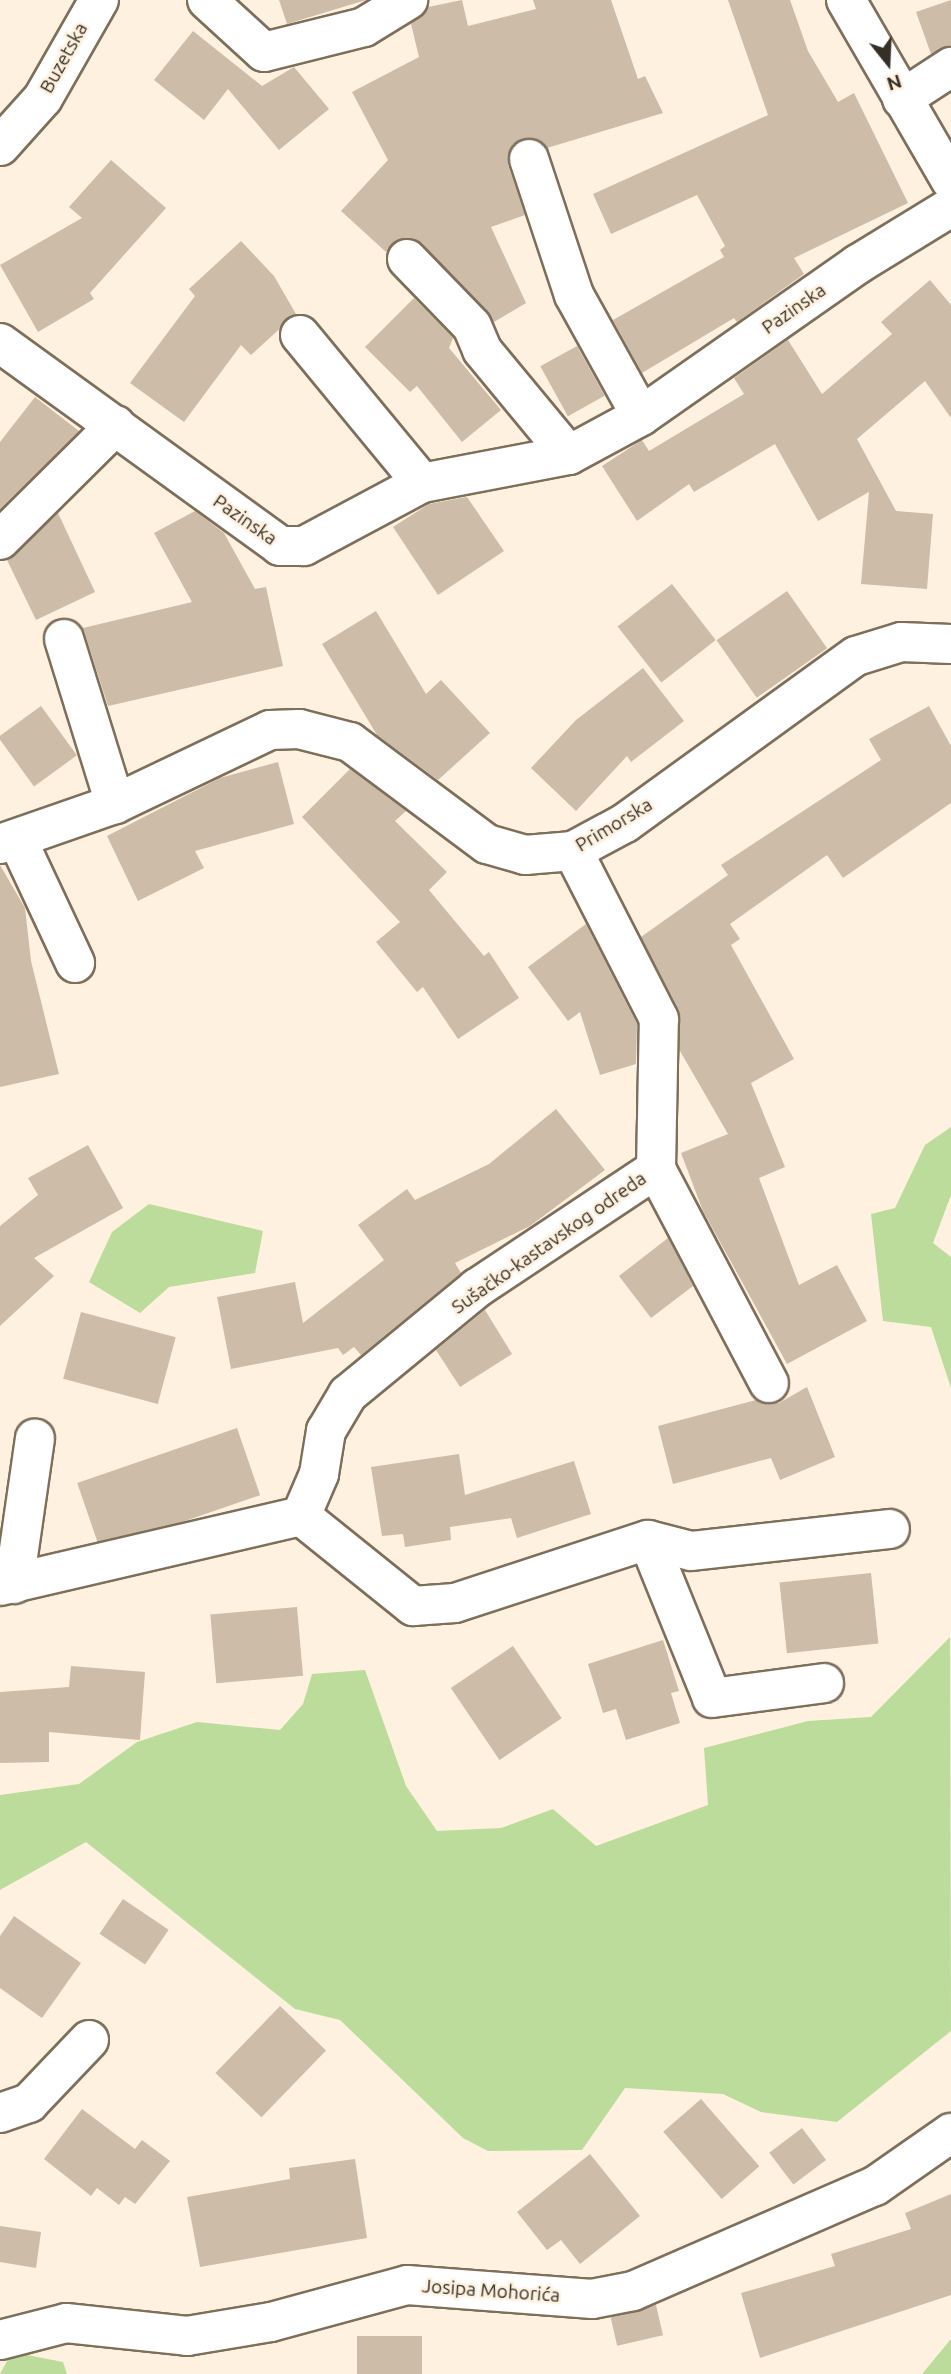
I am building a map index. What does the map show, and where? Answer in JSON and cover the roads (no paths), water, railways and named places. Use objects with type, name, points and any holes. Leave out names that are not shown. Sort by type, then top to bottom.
[{"type":"street","name":"Buzetska","points":[[0,146],[43,98],[99,0]]},
{"type":"street","points":[[207,0],[264,52],[364,27],[408,0]]},
{"type":"street","points":[[846,0],[951,181]]},
{"type":"street","points":[[902,99],[951,67]]},
{"type":"street","points":[[529,159],[574,295],[641,416]]},
{"type":"street","name":"Pazinska","points":[[0,343],[117,425],[280,546],[304,546],[422,483],[569,455],[641,416],[951,207]]},
{"type":"street","points":[[407,259],[472,326],[482,350],[569,455]]},
{"type":"street","points":[[300,335],[422,483]]},
{"type":"street","points":[[0,540],[117,425]]},
{"type":"street","points":[[64,639],[115,804]]},
{"type":"street","name":"Primorska","points":[[9,841],[115,804],[270,730],[299,729],[350,742],[487,844],[526,855],[573,851],[625,823],[856,656],[901,642],[951,644]]},
{"type":"street","points":[[9,841],[75,963]]},
{"type":"street","name":"Sušačko-kastavskog odreda","points":[[301,1516],[319,1475],[326,1431],[348,1394],[477,1288],[656,1169],[659,1020],[573,851]]},
{"type":"street","points":[[656,1169],[769,1383]]},
{"type":"street","points":[[34,1439],[7,1585],[301,1516],[413,1605],[454,1603],[648,1540],[691,1551],[891,1529]]},
{"type":"street","points":[[648,1540],[712,1698],[824,1683]]},
{"type":"street","points":[[0,2113],[29,2103],[89,2040]]},
{"type":"street","name":"Josipa Mohorića","points":[[0,2340],[66,2323],[187,2336],[271,2322],[407,2285],[592,2299],[633,2291],[875,2186],[951,2133]]}]
